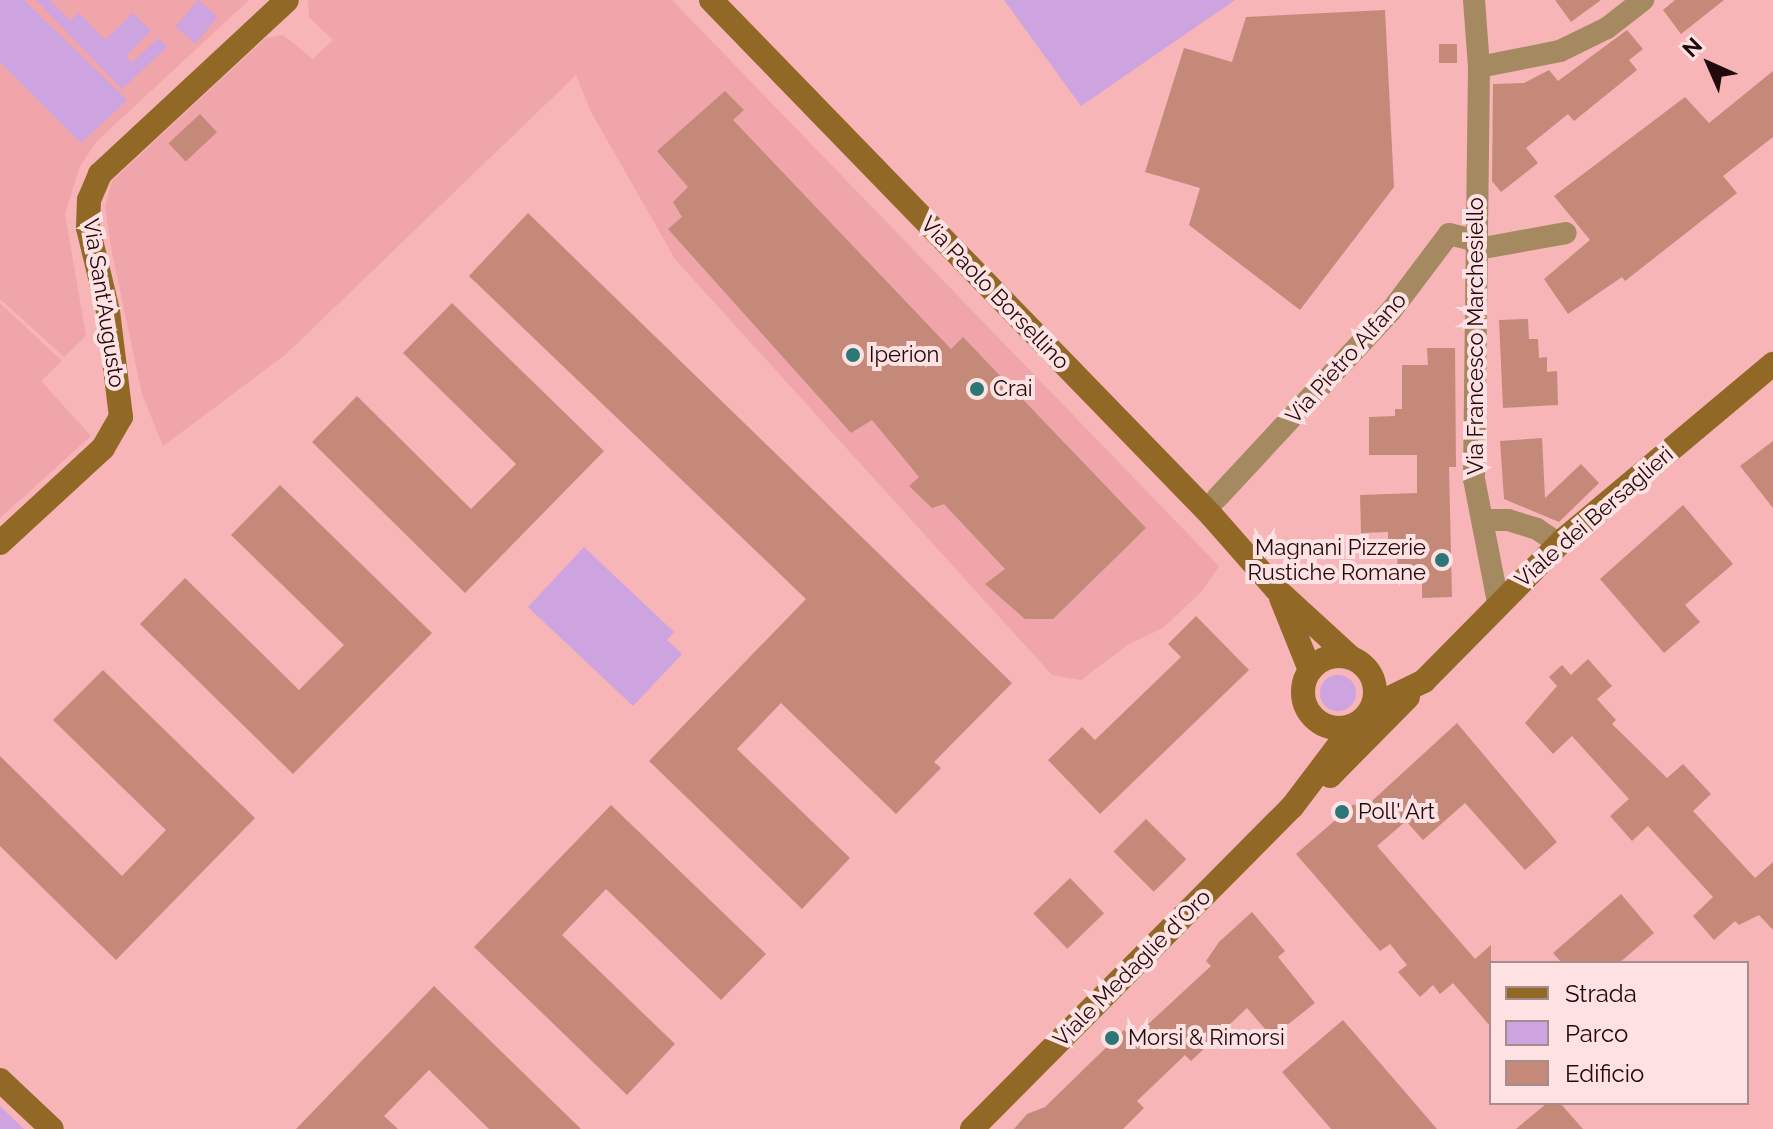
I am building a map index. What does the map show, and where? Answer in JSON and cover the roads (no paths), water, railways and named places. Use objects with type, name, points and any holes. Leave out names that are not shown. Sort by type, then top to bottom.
[{"type":"main road","name":"Via Sant'Augusto","points":[[0,543],[103,448],[121,417],[108,311],[88,228],[89,200],[100,174],[287,0]]},
{"type":"main road","name":"Via Paolo Borsellino","points":[[711,0],[1211,515],[1276,589],[1349,656]]},
{"type":"main road","name":"Viale dei Bersaglieri","points":[[1373,706],[1424,681],[1498,602],[1559,544],[1773,364]]},
{"type":"main road","name":"Via Paolo Borsellino","points":[[1276,589],[1297,626],[1310,670]]},
{"type":"main road","points":[[1373,679],[1373,706],[1354,725],[1331,727],[1311,714],[1303,692],[1310,670],[1327,657],[1349,656],[1373,679],[1424,681]]},
{"type":"main road","name":"Viale Medaglie d'Oro","points":[[1292,807],[1327,779],[1424,681]]},
{"type":"main road","name":"Viale Medaglie d'Oro","points":[[972,1129],[992,1119],[1292,807],[1354,725]]},
{"type":"main road","points":[[0,1080],[52,1129]]},
{"type":"street","name":"Via Francesco Marchesiello","points":[[1474,0],[1479,67],[1482,246],[1474,479],[1498,602]]},
{"type":"street","points":[[1479,67],[1560,51],[1607,28],[1643,0]]},
{"type":"street","points":[[1482,246],[1566,233]]},
{"type":"street","name":"Via Pietro Alfano","points":[[1217,498],[1391,311],[1449,234],[1482,246]]},
{"type":"street","points":[[1484,520],[1508,520],[1537,529],[1559,544]]},
{"type":"place","name":"Iperion","points":[[853,355]]},
{"type":"place","name":"Crai","points":[[977,389]]},
{"type":"place","name":"Magnani Pizzerie Rustiche Romane","points":[[1442,560]]},
{"type":"place","name":"Poll' Art","points":[[1342,812]]},
{"type":"place","name":"Morsi & Rimorsi","points":[[1112,1038]]}]
